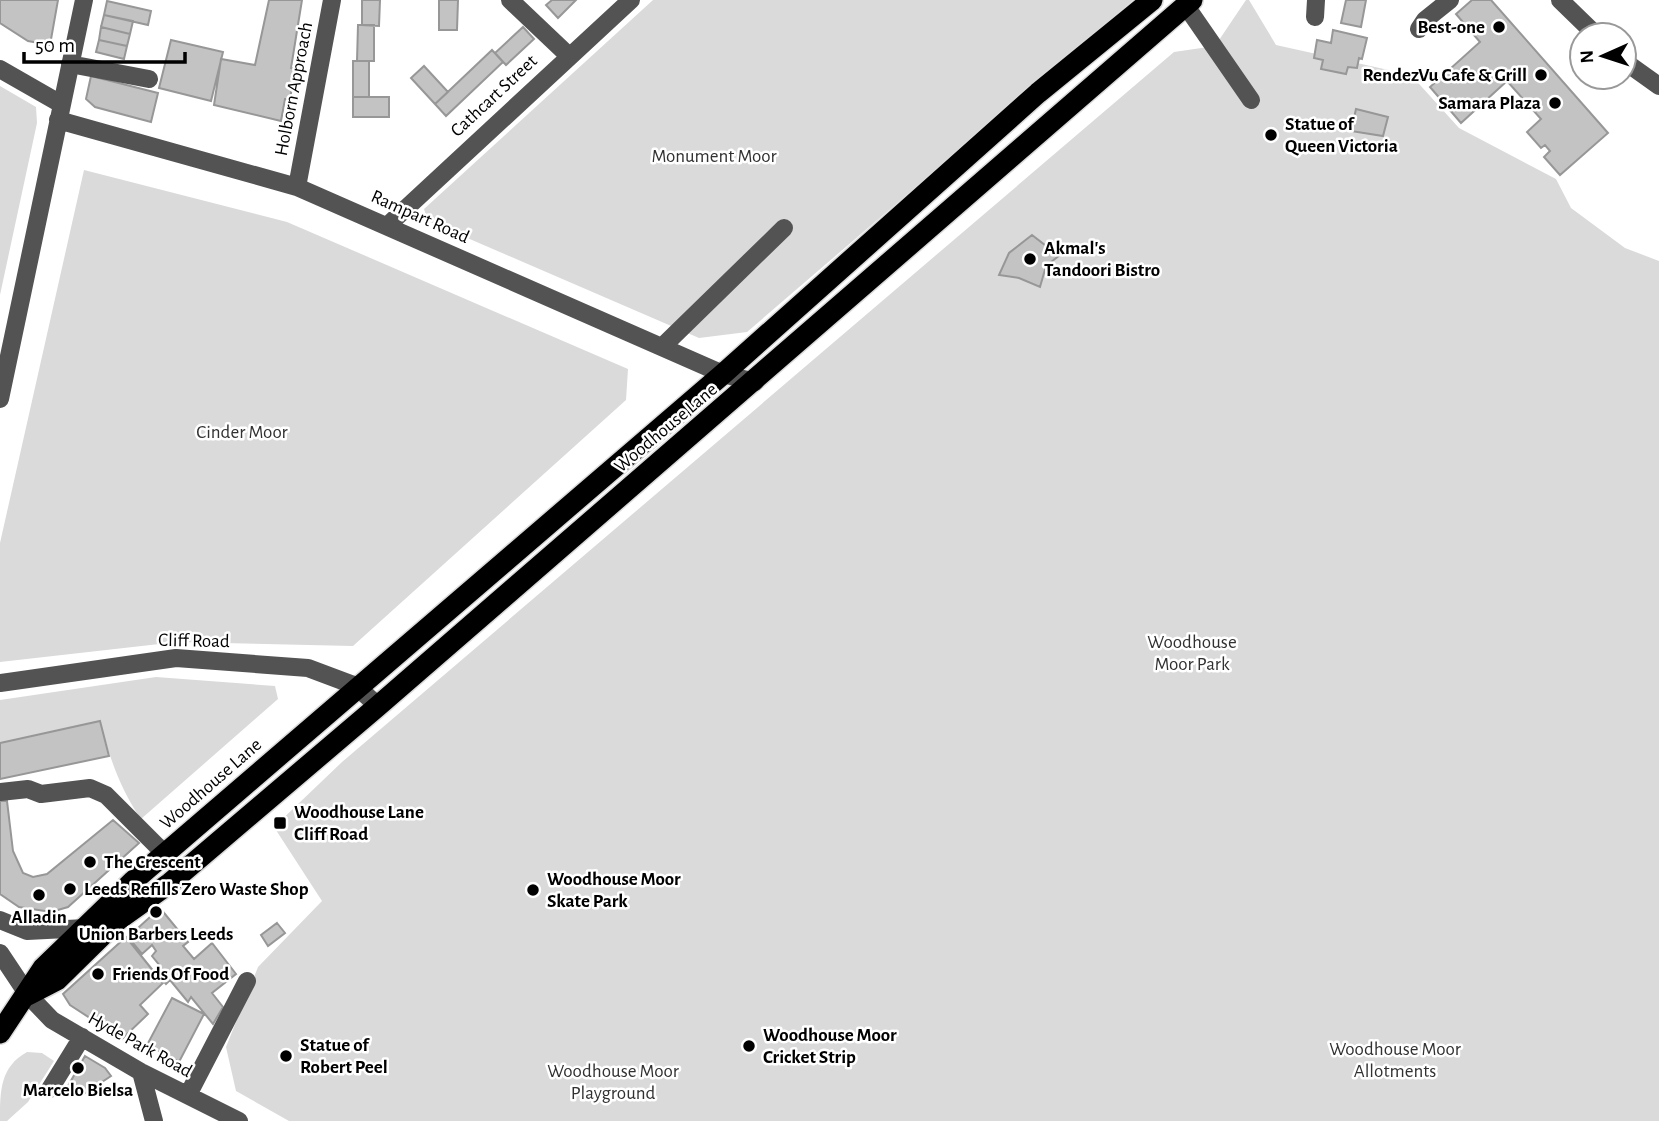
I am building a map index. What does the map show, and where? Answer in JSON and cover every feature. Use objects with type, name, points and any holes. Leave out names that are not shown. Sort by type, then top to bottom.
[{"type":"highway","name":"Woodhouse Lane","points":[[28,995],[43,968],[356,686],[723,374],[1038,93],[1152,0]]},
{"type":"highway","name":"Woodhouse Lane","points":[[28,995],[57,980],[118,920],[168,885],[378,706],[755,382],[1189,3]]},
{"type":"highway","points":[[0,1033],[28,995]]},
{"type":"street","points":[[0,399],[84,0]]},
{"type":"street","name":"Holborn Approach","points":[[298,187],[331,0]]},
{"type":"street","points":[[510,0],[568,55]]},
{"type":"street","name":"Cathcart Street","points":[[388,225],[568,55],[631,0]]},
{"type":"street","points":[[1419,29],[1425,20],[1450,0]]},
{"type":"street","points":[[1560,0],[1582,21]]},
{"type":"street","points":[[1189,3],[1251,100]]},
{"type":"street","points":[[70,64],[149,79]]},
{"type":"street","name":"Rampart Road","points":[[0,69],[60,112],[298,187],[723,374],[755,382]]},
{"type":"street","points":[[1638,71],[1659,86]]},
{"type":"street","points":[[662,346],[784,228]]},
{"type":"street","name":"Cliff Road","points":[[0,683],[176,658],[308,668],[356,686],[378,706]]},
{"type":"street","points":[[0,792],[28,789],[41,794],[90,788],[106,795],[166,855]]},
{"type":"street","points":[[0,920],[27,931],[86,928]]},
{"type":"street","name":"Hyde Park Road","points":[[0,953],[28,995],[52,1020],[141,1072],[239,1121]]},
{"type":"street","points":[[188,1095],[247,981]]},
{"type":"street","points":[[50,1089],[82,1037]]},
{"type":"street","points":[[141,1072],[154,1121]]},
{"type":"green space","name":"Monument Moor","points":[[653,0],[1133,0],[747,332],[699,338],[428,221],[424,209]]},
{"type":"green space","name":"Woodhouse Moor Park","points":[[1246,0],[1249,0],[1276,45],[1411,75],[1459,128],[1556,179],[1571,208],[1625,248],[1659,261],[1659,1121],[289,1121],[236,1091],[226,1047],[258,967],[322,901],[274,827],[342,762],[1174,52],[1215,46]]},
{"type":"green space","points":[[0,86],[36,107],[37,123],[0,295]]},
{"type":"green space","name":"Cinder Moor","points":[[84,170],[287,222],[628,369],[626,400],[353,646],[177,642],[0,662],[0,543]]},
{"type":"green space","points":[[156,677],[275,686],[278,699],[141,819],[116,772],[100,721],[0,743],[0,700]]},
{"type":"green space","points":[[27,1052],[42,1053],[54,1061],[28,1102],[7,1121],[0,1121],[3,1081],[11,1065]]},
{"type":"building","points":[[0,0],[58,0],[50,45],[28,41],[0,23]]},
{"type":"building","points":[[269,0],[302,0],[291,68],[295,69],[290,99],[285,99],[281,121],[214,105],[221,59],[255,65]]},
{"type":"building","points":[[362,0],[380,0],[379,26],[362,25]]},
{"type":"building","points":[[439,0],[458,0],[457,30],[439,30]]},
{"type":"building","points":[[552,0],[576,0],[558,18],[546,5]]},
{"type":"building","points":[[1346,0],[1366,0],[1361,27],[1341,23]]},
{"type":"building","name":"Samara Plaza","points":[[1472,0],[1491,0],[1568,88],[1568,91],[1571,91],[1608,133],[1560,175],[1544,157],[1550,151],[1545,145],[1541,148],[1527,132],[1541,119],[1507,81],[1461,123],[1430,87],[1480,42],[1456,14]]},
{"type":"building","points":[[107,1],[151,11],[148,25],[104,15]]},
{"type":"building","points":[[104,15],[133,21],[130,34],[101,27]]},
{"type":"building","points":[[358,25],[374,25],[374,61],[357,61]]},
{"type":"building","points":[[101,27],[130,34],[127,46],[99,40]]},
{"type":"building","points":[[523,27],[534,39],[506,65],[495,53]]},
{"type":"building","points":[[1333,30],[1367,38],[1357,68],[1348,67],[1346,74],[1321,69],[1323,60],[1314,58],[1317,40],[1331,43]]},
{"type":"building","points":[[99,40],[127,46],[124,59],[96,52]]},
{"type":"building","points":[[171,40],[223,52],[211,101],[159,88]]},
{"type":"building","points":[[492,50],[503,62],[446,116],[435,104]]},
{"type":"building","points":[[353,61],[369,61],[369,97],[353,97]]},
{"type":"building","points":[[424,66],[448,92],[435,104],[411,78]]},
{"type":"building","points":[[91,76],[158,93],[151,122],[95,107],[86,99]]},
{"type":"building","points":[[353,97],[389,97],[389,117],[353,117]]},
{"type":"building","points":[[1356,109],[1388,117],[1383,136],[1351,131]]},
{"type":"building","name":"Akmal's Tandoori Bistro","points":[[1032,235],[1045,245],[1065,251],[1046,266],[1040,287],[1019,278],[999,275],[1009,253]]},
{"type":"building","points":[[100,721],[109,756],[0,779],[0,743]]},
{"type":"building","name":"The Crescent","points":[[0,801],[7,801],[13,851],[23,873],[33,877],[47,874],[113,820],[139,843],[68,907],[51,912],[19,907],[0,894]]},
{"type":"building","points":[[160,908],[188,942],[183,946],[194,959],[212,943],[236,974],[212,993],[223,1007],[213,1024],[191,997],[188,1002],[170,980],[166,984],[155,971],[160,966],[152,956],[156,951],[152,945],[142,954],[128,937]]},
{"type":"building","points":[[277,923],[285,933],[268,946],[261,935]]},
{"type":"building","points":[[126,937],[163,983],[140,1005],[148,1014],[122,1039],[70,1005],[63,994]]},
{"type":"building","points":[[172,998],[204,1014],[179,1062],[147,1045]]},
{"type":"building","points":[[85,1056],[105,1068],[111,1076],[82,1095],[68,1086]]},
{"type":"place","name":"Best-one","points":[[1499,27]]},
{"type":"place","name":"RendezVu Cafe & Grill","points":[[1541,75]]},
{"type":"place","name":"Samara Plaza","points":[[1555,103]]},
{"type":"place","name":"Statue of Queen Victoria","points":[[1271,135]]},
{"type":"place","name":"Akmal's Tandoori Bistro","points":[[1030,259]]},
{"type":"place","name":"Woodhouse Lane Cliff Road","points":[[280,823]]},
{"type":"place","name":"The Crescent","points":[[90,862]]},
{"type":"place","name":"Leeds Refills Zero Waste Shop","points":[[70,889]]},
{"type":"place","name":"Woodhouse Moor Skate Park","points":[[533,890]]},
{"type":"place","name":"Alladin","points":[[39,895]]},
{"type":"place","name":"Union Barbers Leeds","points":[[156,912]]},
{"type":"place","name":"Friends Of Food","points":[[98,974]]},
{"type":"place","name":"Woodhouse Moor Cricket Strip","points":[[749,1046]]},
{"type":"place","name":"Statue of Robert Peel","points":[[286,1056]]},
{"type":"place","name":"Marcelo Bielsa","points":[[78,1068]]},
{"type":"park label","name":"Woodhouse Moor Allotments","points":[[1395,1060]]},
{"type":"park label","name":"Woodhouse Moor Playground","points":[[613,1082]]}]
